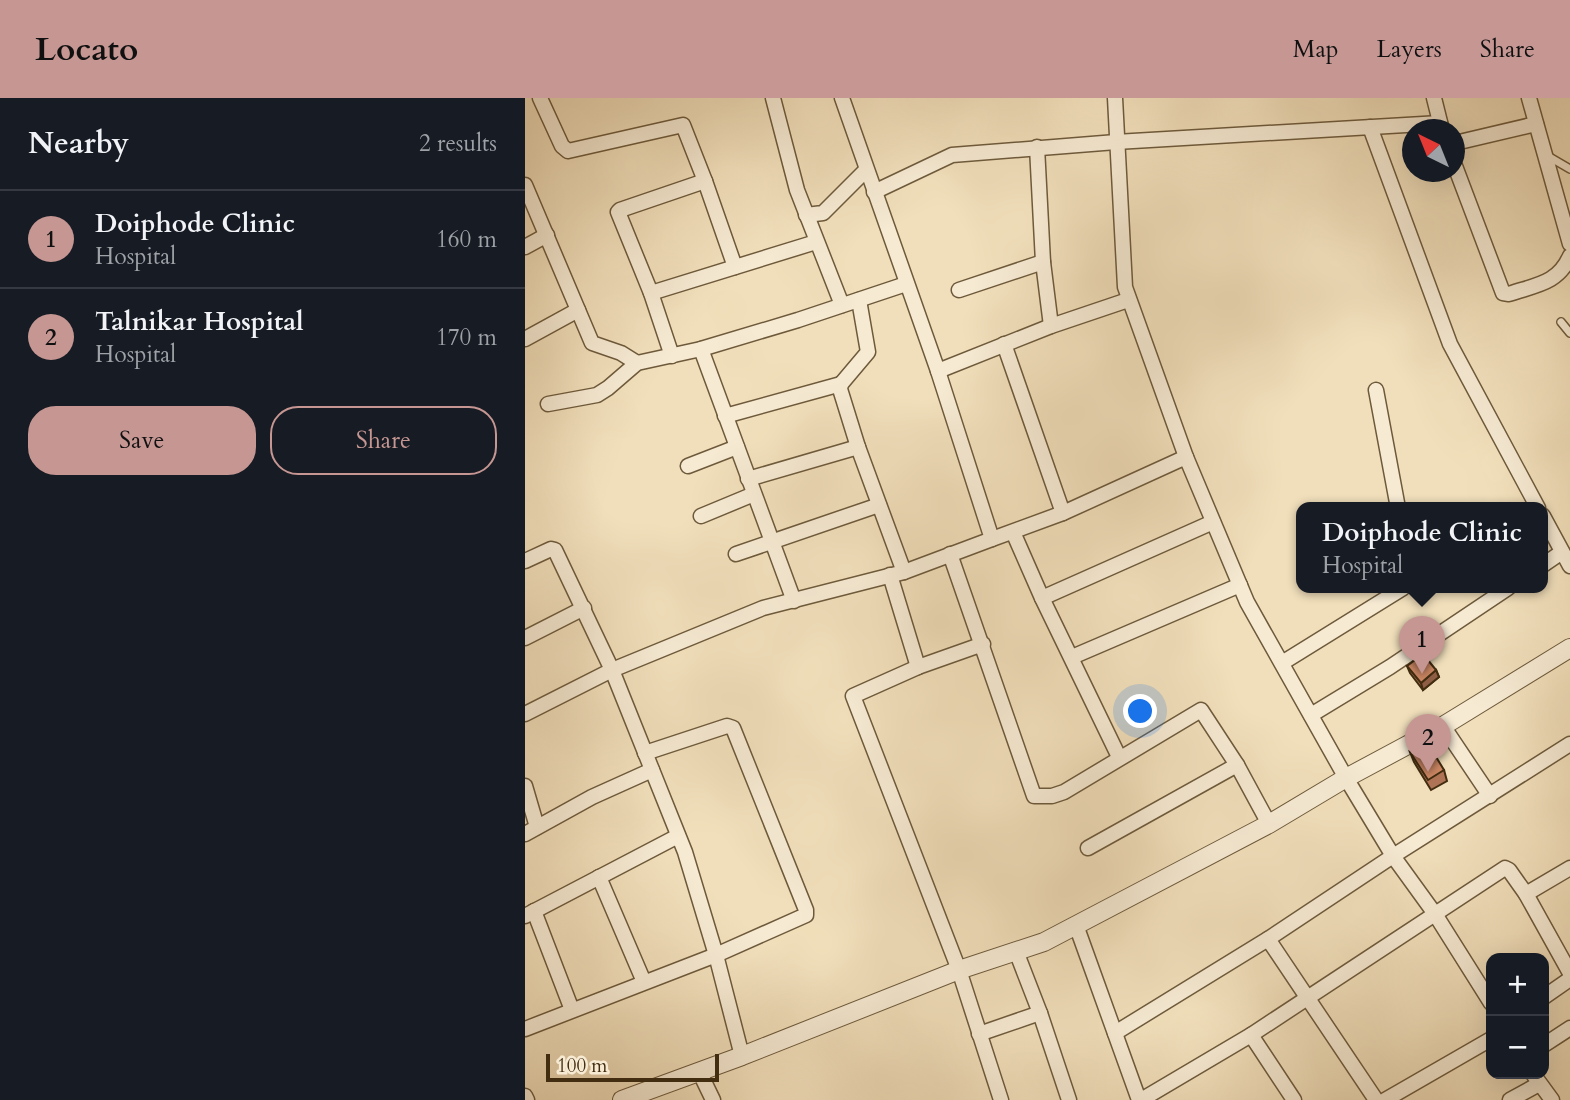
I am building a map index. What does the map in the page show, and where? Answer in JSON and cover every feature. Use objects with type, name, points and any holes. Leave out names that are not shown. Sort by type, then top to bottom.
[{"type":"street","points":[[540,98],[562,146],[568,151],[682,124],[735,267]]},
{"type":"street","points":[[773,98],[793,177],[842,305]]},
{"type":"street","points":[[842,98],[938,370],[992,539]]},
{"type":"street","points":[[1115,98],[1123,277],[1128,300],[1186,457],[1240,585],[1346,778],[1393,856],[1435,914],[1486,995]]},
{"type":"street","points":[[1434,98],[1439,119]]},
{"type":"street","points":[[1529,98],[1570,244]]},
{"type":"street","points":[[1465,140],[1536,124]]},
{"type":"street","points":[[1370,127],[1450,344],[1535,502]]},
{"type":"street","points":[[874,192],[951,155],[1116,142],[1402,127]]},
{"type":"street","points":[[1037,147],[1043,262],[1051,326]]},
{"type":"street","points":[[806,215],[823,213],[866,170]]},
{"type":"street","points":[[672,356],[651,293],[618,211],[705,181]]},
{"type":"street","points":[[1460,182],[1503,293],[1509,294],[1552,279],[1564,269],[1570,256]]},
{"type":"street","points":[[525,185],[593,345],[621,353],[637,363]]},
{"type":"street","points":[[525,247],[547,235]]},
{"type":"street","points":[[651,293],[816,242]]},
{"type":"street","points":[[959,290],[1043,262]]},
{"type":"street","points":[[548,404],[597,395],[637,363],[701,349],[906,284]]},
{"type":"street","points":[[859,300],[868,352],[841,384],[840,391],[879,505],[918,667]]},
{"type":"street","points":[[938,370],[1051,326],[1128,300]]},
{"type":"street","points":[[525,339],[578,310]]},
{"type":"street","points":[[1004,344],[1063,513]]},
{"type":"street","points":[[701,349],[794,601]]},
{"type":"street","points":[[725,416],[841,384]]},
{"type":"street","points":[[1376,390],[1397,502]]},
{"type":"street","points":[[688,466],[737,447]]},
{"type":"street","points":[[748,479],[858,447]]},
{"type":"street","points":[[525,714],[612,670],[763,608],[897,574],[1063,513],[1186,457]]},
{"type":"street","points":[[701,516],[754,494]]},
{"type":"street","points":[[736,554],[879,505]]},
{"type":"street","points":[[1042,598],[1213,522]]},
{"type":"street","points":[[1548,525],[1570,566]]},
{"type":"street","points":[[1013,532],[1119,757]]},
{"type":"street","points":[[525,561],[551,549],[555,550],[612,670],[678,836],[716,955],[742,1056]]},
{"type":"street","points":[[1548,562],[1562,552]]},
{"type":"street","points":[[950,554],[1034,796],[1052,796],[1064,792],[1201,710],[1237,765],[1269,824]]},
{"type":"street","points":[[1072,657],[1240,585]]},
{"type":"street","points":[[1282,663],[1395,593]]},
{"type":"street","points":[[1311,715],[1390,667],[1501,593]]},
{"type":"street","points":[[525,638],[584,608]]},
{"type":"street","points":[[983,644],[918,667],[853,696],[959,970],[1000,1098],[984,1100]]},
{"type":"street","points":[[622,1100],[742,1056],[959,970],[1044,942],[1269,824],[1346,778],[1443,726],[1570,648]]},
{"type":"street","points":[[525,1029],[716,955],[806,915],[733,728],[727,726],[645,753]]},
{"type":"street","points":[[1443,726],[1490,796]]},
{"type":"street","points":[[1115,1034],[1268,939],[1570,744]]},
{"type":"street","points":[[1088,848],[1237,765]]},
{"type":"street","points":[[525,786],[531,831],[592,797],[652,770]]},
{"type":"street","points":[[572,1010],[530,914],[678,836]]},
{"type":"street","points":[[1076,925],[1140,1100],[1251,1035],[1505,868],[1526,894],[1570,974]]},
{"type":"street","points":[[1526,894],[1570,868]]},
{"type":"street","points":[[599,877],[644,982]]},
{"type":"street","points":[[1268,939],[1376,1100]]},
{"type":"street","points":[[1016,951],[1069,1100]]},
{"type":"street","points":[[1549,994],[1570,979]]},
{"type":"street","points":[[979,1034],[1040,1013]]},
{"type":"street","points":[[1549,1042],[1570,1028]]},
{"type":"street","points":[[1251,1035],[1294,1100]]},
{"type":"street","points":[[1385,1100],[1486,1042]]},
{"type":"street","points":[[699,1071],[713,1100]]},
{"type":"street","points":[[1510,1100],[1536,1079],[1552,1100]]},
{"type":"lane","points":[[1545,155],[1570,169]]},
{"type":"lane","points":[[1562,322],[1570,333]]},
{"type":"building","points":[[1423,654],[1436,670],[1421,683],[1407,666]]},
{"type":"building","points":[[1427,742],[1444,770],[1428,780],[1410,752]]},
{"type":"place","name":"Doiphode Clinic","points":[[1422,674]]},
{"type":"place","name":"Talnikar Hospital","points":[[1428,772]]}]
